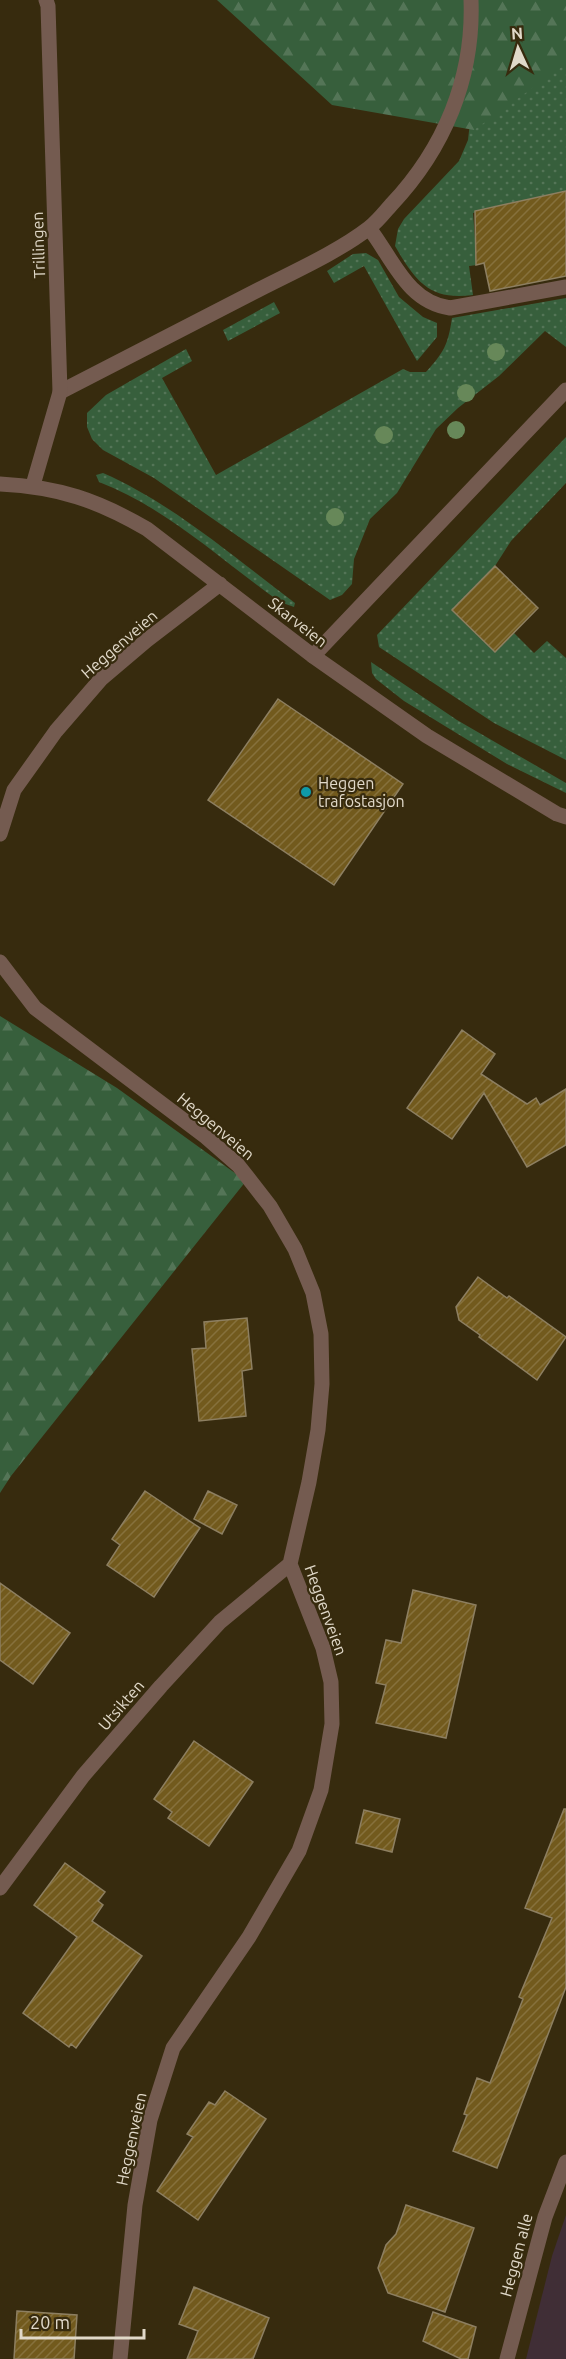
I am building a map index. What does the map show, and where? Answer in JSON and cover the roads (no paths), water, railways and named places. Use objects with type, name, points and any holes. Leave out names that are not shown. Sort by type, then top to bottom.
[{"type":"street","name":"Trillingen","points":[[33,485],[60,392],[49,18],[45,0]]},
{"type":"street","points":[[60,392],[311,263],[369,228],[413,182],[436,145],[452,113],[465,77],[471,40],[471,0]]},
{"type":"street","points":[[369,228],[414,292],[434,306],[450,308],[566,287]]},
{"type":"street","points":[[313,656],[566,390]]},
{"type":"street","name":"Skarveien","points":[[0,484],[33,485],[82,496],[147,529],[313,656],[427,736],[557,814],[566,817]]},
{"type":"street","name":"Heggenveien","points":[[0,834],[14,790],[56,731],[102,679],[147,640],[220,584]]},
{"type":"street","name":"Heggenveien","points":[[0,962],[35,1008],[206,1137],[238,1165],[270,1206],[295,1249],[313,1293],[321,1334],[322,1384],[318,1430],[309,1482],[290,1564],[323,1648],[331,1682],[332,1724],[321,1790],[299,1851],[249,1936],[173,2049],[150,2120],[135,2205],[120,2359]]},
{"type":"street","name":"Utsikten","points":[[0,1888],[83,1776],[161,1686],[220,1622],[290,1564]]},
{"type":"street","name":"Heggen alle","points":[[507,2359],[544,2217],[566,2162]]},
{"type":"place","name":"Heggen trafostasjon","points":[[306,792]]}]
